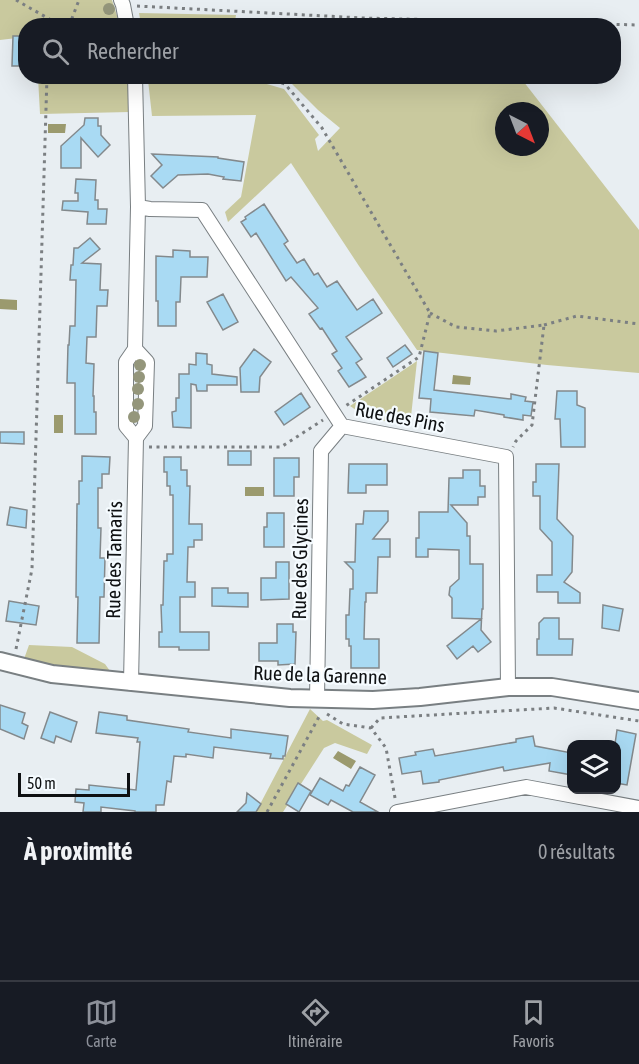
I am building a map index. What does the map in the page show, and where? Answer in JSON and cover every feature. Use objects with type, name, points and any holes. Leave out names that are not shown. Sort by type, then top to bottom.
[{"type":"street","points":[[122,3],[125,18]]},
{"type":"street","name":"Rue des Tamaris","points":[[135,84],[138,207],[135,349],[126,362],[126,426],[136,442]]},
{"type":"street","name":"Rue des Pins","points":[[138,207],[202,210],[342,426],[506,457]]},
{"type":"street","name":"Rue des Tamaris","points":[[131,683],[136,442],[145,426],[147,362],[135,349]]},
{"type":"street","name":"Rue des Glycines","points":[[317,699],[321,451],[342,426]]},
{"type":"street","points":[[506,457],[508,687]]},
{"type":"street","name":"Rue de la Garenne","points":[[6,663],[52,674],[290,698],[373,700],[508,687],[552,687],[639,701]]},
{"type":"street","points":[[397,812],[526,787],[639,808]]},
{"type":"path","points":[[16,0],[48,18]]},
{"type":"path","points":[[72,18],[79,0]]},
{"type":"path","points":[[122,3],[363,18]]},
{"type":"path","points":[[621,25],[639,25]]},
{"type":"path","points":[[6,663],[32,569],[47,84]]},
{"type":"path","points":[[285,84],[322,128],[430,313],[456,327],[496,331],[544,326],[577,316],[639,324]]},
{"type":"path","points":[[136,442],[281,447],[419,357],[430,313]]},
{"type":"path","points":[[506,457],[516,441],[532,424],[544,326]]},
{"type":"path","points":[[371,728],[380,718],[554,708],[639,721]]},
{"type":"path","points":[[267,812],[322,711],[343,724],[371,728],[386,748],[397,812]]},
{"type":"green space","points":[[0,0],[112,0],[118,18],[18,18],[18,38],[0,40]]},
{"type":"green space","points":[[139,13],[236,15],[236,18],[140,18]]},
{"type":"green space","points":[[38,84],[130,84],[130,112],[40,114]]},
{"type":"green space","points":[[148,84],[267,84],[284,89],[319,135],[315,139],[318,151],[340,128],[292,84],[525,84],[539,102],[495,102],[495,156],[549,156],[549,114],[639,230],[639,373],[417,350],[291,163],[228,222],[225,212],[241,197],[256,115],[152,116]]},
{"type":"green space","points":[[417,361],[410,426],[386,422],[350,406]]},
{"type":"green space","points":[[29,645],[72,647],[105,664],[110,671],[62,669],[24,659]]},
{"type":"green space","points":[[310,709],[323,721],[327,720],[372,745],[367,754],[335,743],[324,748],[283,812],[256,812]]},
{"type":"shaded area","points":[[48,124],[66,124],[65,133],[48,133]]},
{"type":"shaded area","points":[[0,299],[17,300],[17,310],[0,309]]},
{"type":"shaded area","points":[[453,375],[471,377],[470,385],[452,384]]},
{"type":"shaded area","points":[[54,415],[63,415],[63,433],[54,433]]},
{"type":"shaded area","points":[[245,487],[264,487],[264,496],[245,496]]},
{"type":"shaded area","points":[[338,751],[356,761],[351,769],[333,758]]},
{"type":"building","points":[[13,36],[18,36],[18,66],[12,66]]},
{"type":"building","points":[[85,118],[98,118],[101,135],[110,145],[98,157],[81,138],[81,168],[61,168],[61,146],[84,125]]},
{"type":"building","points":[[152,154],[218,157],[244,162],[241,181],[208,174],[178,175],[163,188],[151,176],[162,165]]},
{"type":"building","points":[[76,179],[96,180],[95,200],[98,200],[98,209],[107,209],[106,224],[87,224],[88,212],[62,210],[63,201],[78,201],[78,193],[75,193]]},
{"type":"building","points":[[264,204],[288,241],[284,244],[297,263],[304,259],[314,275],[318,273],[327,287],[337,281],[357,310],[373,299],[382,313],[346,337],[362,359],[356,363],[366,377],[349,387],[338,371],[342,368],[332,354],[337,351],[322,328],[320,329],[309,314],[318,308],[291,277],[286,281],[256,233],[251,237],[241,222]]},
{"type":"building","points":[[90,238],[100,249],[82,263],[101,264],[100,290],[108,290],[107,306],[97,306],[96,337],[87,337],[86,363],[94,364],[93,396],[96,434],[75,434],[75,383],[67,383],[70,326],[75,326],[76,280],[70,280],[71,265],[73,265],[74,248],[78,248]]},
{"type":"building","points":[[173,250],[190,251],[190,257],[208,257],[207,277],[181,277],[180,302],[176,302],[176,326],[158,326],[156,256],[173,257]]},
{"type":"building","points":[[223,294],[238,322],[223,330],[207,302]]},
{"type":"building","points":[[405,345],[412,354],[393,367],[387,358]]},
{"type":"building","points":[[254,349],[271,362],[260,377],[259,392],[241,392],[240,368]]},
{"type":"building","points":[[424,351],[438,353],[434,390],[511,399],[511,394],[526,397],[525,401],[533,402],[531,416],[523,415],[523,420],[475,410],[474,416],[430,412],[431,399],[419,398]]},
{"type":"building","points":[[196,353],[207,354],[207,364],[212,365],[212,374],[237,377],[237,385],[207,385],[207,391],[197,391],[196,385],[191,384],[191,428],[173,427],[172,412],[176,411],[176,398],[179,398],[179,374],[189,374],[189,364],[196,365]]},
{"type":"building","points":[[557,391],[577,391],[577,405],[585,408],[585,447],[561,447],[560,419],[555,419]]},
{"type":"building","points":[[301,393],[310,407],[284,425],[275,412]]},
{"type":"building","points":[[0,432],[24,432],[24,444],[0,443]]},
{"type":"building","points":[[228,451],[251,451],[251,465],[228,465]]},
{"type":"building","points":[[82,456],[110,457],[109,474],[102,474],[102,488],[98,488],[98,528],[101,528],[100,558],[105,558],[104,597],[100,597],[99,643],[77,643],[77,504],[79,504],[79,481],[82,481]]},
{"type":"building","points":[[164,457],[181,457],[181,470],[187,470],[187,486],[190,486],[189,524],[202,524],[202,540],[194,540],[194,547],[188,547],[187,582],[195,582],[195,597],[180,597],[180,632],[209,632],[209,650],[159,647],[159,632],[162,632],[164,561],[167,561],[167,554],[173,554],[173,495],[170,495],[170,486],[167,486]]},
{"type":"building","points":[[274,458],[299,458],[299,477],[294,477],[294,496],[274,496]]},
{"type":"building","points":[[349,464],[387,464],[387,485],[366,485],[366,493],[348,493]]},
{"type":"building","points":[[536,464],[559,464],[557,519],[573,536],[572,572],[564,582],[580,593],[580,603],[558,603],[558,592],[537,592],[537,575],[552,575],[552,542],[540,529],[540,496],[533,496]]},
{"type":"building","points":[[463,470],[480,470],[480,486],[485,486],[485,497],[478,497],[478,505],[451,505],[467,523],[467,536],[470,536],[470,564],[483,564],[481,630],[491,642],[478,652],[473,646],[457,659],[447,646],[481,619],[452,618],[452,598],[449,595],[450,587],[459,579],[459,550],[428,549],[428,557],[416,557],[416,538],[419,538],[419,512],[448,512],[449,478],[463,478]]},
{"type":"building","points":[[10,507],[27,510],[26,528],[7,525]]},
{"type":"building","points":[[364,511],[388,511],[388,521],[373,539],[390,539],[390,557],[378,557],[377,593],[366,593],[365,602],[364,639],[379,639],[379,668],[351,668],[351,646],[349,646],[349,639],[346,639],[346,615],[349,615],[353,570],[345,562],[355,562],[356,524],[363,524]]},
{"type":"building","points":[[267,513],[284,513],[284,547],[264,547]]},
{"type":"building","points":[[276,562],[289,562],[289,599],[261,600],[261,578],[276,578]]},
{"type":"building","points":[[212,588],[228,588],[228,593],[248,593],[248,607],[212,606]]},
{"type":"building","points":[[9,601],[39,606],[36,625],[6,621]]},
{"type":"building","points":[[603,605],[623,609],[619,631],[602,628]]},
{"type":"building","points":[[544,618],[559,618],[559,639],[573,639],[572,655],[537,655],[539,623]]},
{"type":"building","points":[[277,624],[293,624],[293,632],[296,632],[295,664],[278,665],[278,661],[259,661],[259,643],[277,643]]},
{"type":"building","points":[[0,705],[25,713],[22,723],[28,726],[24,739],[0,729]]},
{"type":"building","points":[[50,712],[77,722],[71,742],[56,736],[54,743],[41,738]]},
{"type":"building","points":[[99,712],[127,716],[127,720],[231,738],[231,729],[288,736],[285,756],[283,759],[270,758],[271,754],[214,747],[213,758],[186,754],[186,757],[174,756],[171,782],[167,781],[164,805],[156,805],[156,812],[135,812],[101,807],[101,812],[83,812],[84,803],[75,802],[76,789],[89,790],[89,785],[136,790],[140,742],[137,742],[138,738],[96,733]]},
{"type":"building","points":[[617,730],[636,734],[627,785],[621,784],[621,740],[616,740]]},
{"type":"building","points":[[533,736],[535,746],[567,752],[567,774],[549,771],[550,763],[504,771],[503,767],[423,784],[421,771],[402,774],[399,758],[416,755],[415,752],[433,749],[435,756],[516,742],[516,739]]},
{"type":"building","points":[[360,767],[375,775],[360,802],[378,812],[353,812],[331,800],[328,805],[310,795],[320,778],[343,791],[346,785],[349,786]]},
{"type":"building","points":[[298,783],[311,791],[299,812],[286,804]]},
{"type":"building","points":[[247,793],[261,804],[256,812],[237,812],[246,803]]}]
